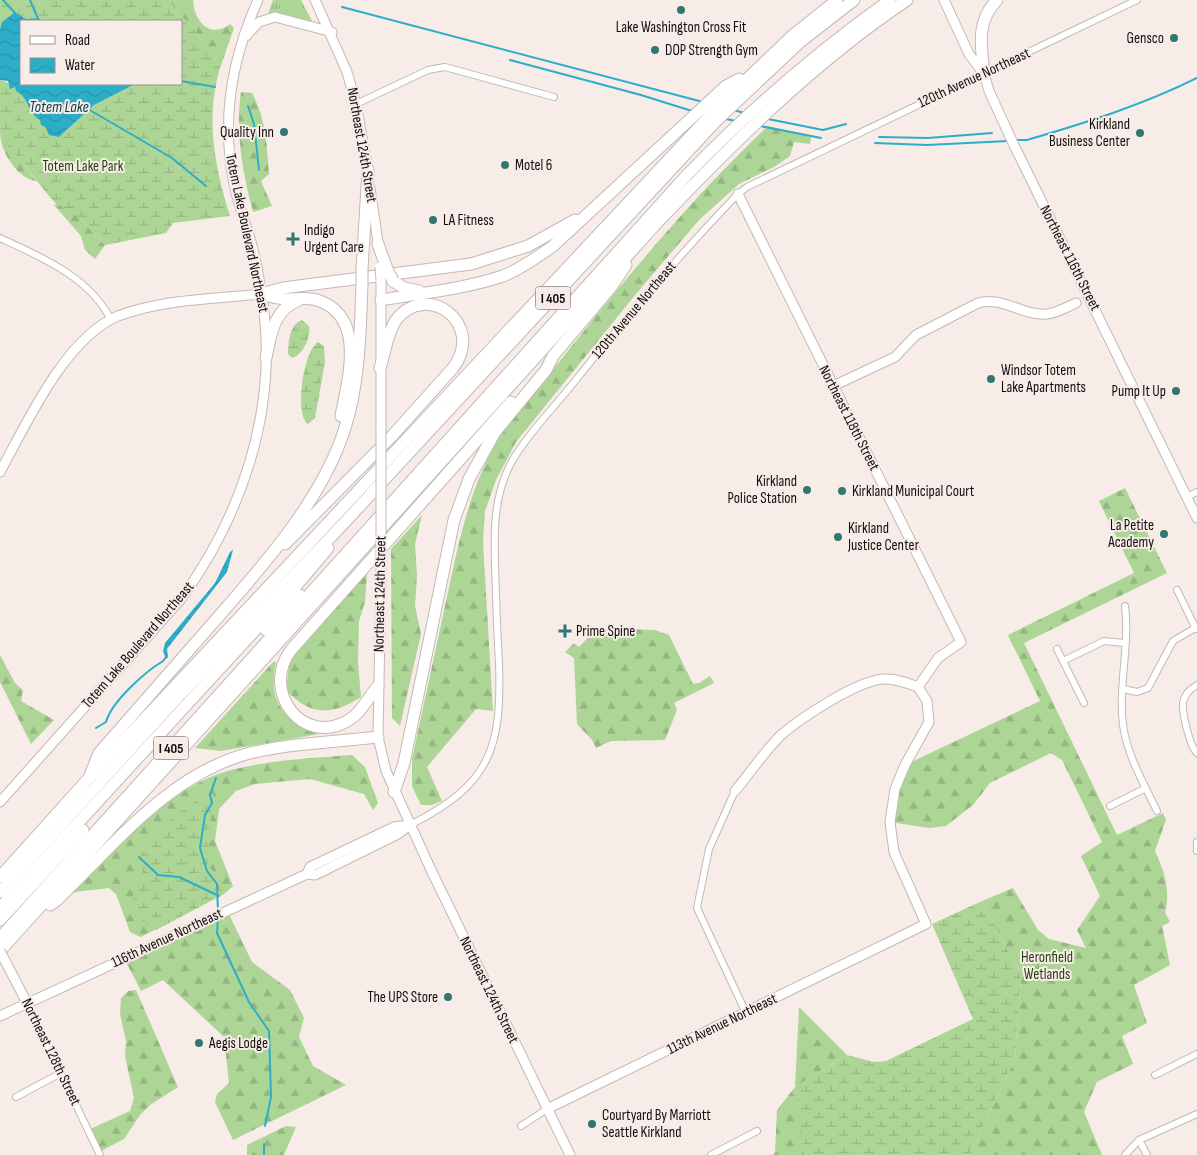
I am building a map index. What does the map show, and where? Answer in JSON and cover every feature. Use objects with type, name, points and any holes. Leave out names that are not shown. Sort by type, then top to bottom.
[{"type":"highway","points":[[381,300],[484,281],[504,275],[526,265],[553,246],[679,130],[735,89],[837,0]]},
{"type":"highway","name":"I 405","points":[[0,892],[211,662],[345,522],[697,135],[735,89],[854,0]]},
{"type":"highway","name":"I 405","points":[[0,951],[655,225],[779,94],[803,66],[890,0]]},
{"type":"highway","name":"I 405","points":[[0,938],[343,559],[530,348],[716,145],[779,94],[907,0]]},
{"type":"highway","points":[[984,74],[980,38],[982,24],[986,14],[997,0]]},
{"type":"highway","name":"I 405","points":[[0,877],[89,778],[697,135]]},
{"type":"highway","points":[[260,569],[306,504],[327,470],[345,428],[353,398],[360,351],[362,269],[368,170]]},
{"type":"highway","points":[[261,294],[283,288],[471,264],[528,246],[596,208]]},
{"type":"highway","points":[[378,686],[356,715],[341,724],[323,727],[304,722],[290,710],[280,691],[280,674],[286,657],[291,650],[553,356],[612,286],[655,225]]},
{"type":"highway","points":[[378,244],[383,268],[393,280],[404,288],[428,292]]},
{"type":"highway","points":[[261,294],[283,299],[307,298],[323,303],[338,314],[349,332],[351,347],[341,416],[332,446],[306,504]]},
{"type":"highway","points":[[266,358],[272,327],[277,316],[290,304],[307,298]]},
{"type":"highway","points":[[89,778],[99,753],[260,569],[392,436],[454,368],[460,360],[464,344],[458,321],[447,311],[439,307],[424,305],[410,308],[395,322],[380,368]]},
{"type":"highway","points":[[394,792],[404,763],[454,520],[465,489],[487,444],[546,370],[553,356]]},
{"type":"highway","points":[[0,920],[42,869],[302,579],[332,544],[345,522]]},
{"type":"highway","points":[[0,908],[42,869],[270,625],[328,567],[343,559]]},
{"type":"highway","points":[[33,915],[56,901],[164,796],[202,772],[231,759],[264,750],[378,737]]},
{"type":"street","name":"Totem Lake Boulevard Northeast","points":[[0,802],[164,619],[196,578],[214,551],[249,469],[263,402],[266,358],[261,294],[252,248],[235,191],[229,154],[230,94],[242,40],[258,0]]},
{"type":"street","name":"Northeast 124th Street","points":[[315,0],[332,32],[347,72],[356,104],[368,170],[378,244]]},
{"type":"street","name":"Northeast 116th Street","points":[[944,0],[969,54],[984,74],[997,109],[1197,518]]},
{"type":"street","name":"120th Avenue Northeast","points":[[410,825],[433,813],[460,793],[486,762],[494,741],[500,698],[494,526],[499,496],[509,467],[536,429],[627,316],[738,194],[755,183],[1137,0]]},
{"type":"street","points":[[242,40],[258,22],[275,16],[332,32]]},
{"type":"street","points":[[356,104],[428,70],[445,67],[554,96]]},
{"type":"street","name":"Northeast 118th Street","points":[[738,194],[961,642],[938,658],[918,687]]},
{"type":"street","points":[[0,238],[51,264],[84,285],[98,298],[111,320]]},
{"type":"street","name":"Northeast 124th Street","points":[[383,268],[381,280],[380,368],[381,575],[378,737],[394,792],[570,1155]]},
{"type":"street","points":[[0,472],[59,369],[86,338],[111,320],[135,311],[167,304],[261,294]]},
{"type":"street","points":[[833,386],[894,357],[916,335],[978,303],[988,300],[1030,312],[1045,314],[1090,297]]},
{"type":"street","points":[[1187,497],[1197,492]]},
{"type":"street","points":[[1122,689],[1137,692],[1148,688],[1173,641],[1196,628],[1177,590]]},
{"type":"street","points":[[1126,606],[1128,625],[1124,643],[1123,726],[1128,748],[1157,811]]},
{"type":"street","points":[[1063,661],[1104,641],[1124,643]]},
{"type":"street","points":[[1057,649],[1084,703]]},
{"type":"street","points":[[746,1013],[697,908],[698,895],[709,849],[734,791],[782,735],[821,706],[860,685],[882,679],[899,680],[918,687]]},
{"type":"street","points":[[1196,752],[1183,702],[1186,694],[1197,685]]},
{"type":"street","name":"113th Avenue Northeast","points":[[520,1126],[547,1109],[926,924],[894,852],[890,822],[895,788],[905,765],[929,722],[927,701],[918,687]]},
{"type":"street","points":[[1110,806],[1146,788]]},
{"type":"street","name":"116th Avenue Northeast","points":[[0,1016],[307,874],[315,875],[322,872],[398,834],[410,825]]},
{"type":"street","points":[[1197,842],[1197,851]]},
{"type":"street","name":"Northeast 128th Street","points":[[0,951],[62,1073],[100,1155]]},
{"type":"street","points":[[1154,1075],[1197,1054]]},
{"type":"street","points":[[16,1096],[62,1073]]},
{"type":"street","points":[[1125,1155],[1139,1140],[1197,1114]]},
{"type":"street","points":[[711,1155],[757,1131]]},
{"type":"street","points":[[1139,1140],[1146,1155]]},
{"type":"green space","name":"Totem Lake Park","points":[[0,0],[169,0],[178,15],[190,23],[220,68],[213,105],[214,142],[220,180],[230,216],[173,223],[166,233],[105,245],[80,218],[54,202],[9,147],[0,133],[0,80],[14,86],[42,122],[41,125],[59,137],[94,105],[127,87],[132,85],[182,85],[182,20],[41,20],[38,18],[26,19],[15,12],[2,22],[0,29]]},
{"type":"green space","points":[[169,0],[193,0],[196,14],[204,26],[209,29],[215,30],[230,24],[234,28],[220,68],[190,23],[178,15]]},
{"type":"green space","points":[[273,0],[301,0],[313,23],[284,14],[268,14]]},
{"type":"green space","points":[[241,92],[252,93],[257,103],[265,132],[269,174],[261,181],[272,206],[253,212],[241,153],[239,107]]},
{"type":"green space","points":[[768,126],[811,137],[810,144],[794,142],[790,156],[774,167],[739,184],[699,220],[636,294],[516,442],[496,480],[485,511],[483,543],[493,711],[476,709],[427,767],[442,801],[432,805],[421,805],[412,786],[412,759],[460,539],[473,495],[491,453],[502,433],[663,236],[732,161]]},
{"type":"green space","points":[[0,133],[36,181],[22,175],[11,163],[3,147]]},
{"type":"green space","points":[[58,203],[80,218],[105,245],[95,259],[85,250],[81,236],[54,205]]},
{"type":"green space","points":[[302,320],[309,326],[309,335],[303,349],[292,358],[288,354],[290,334],[295,325]]},
{"type":"green space","points":[[318,342],[324,346],[325,362],[315,418],[308,424],[302,409],[302,383],[308,357]]},
{"type":"green space","name":"Heronfield Wetlands","points":[[1125,488],[1167,573],[1024,643],[1117,835],[1163,813],[1166,820],[1155,851],[1164,873],[1167,888],[1165,912],[1170,922],[1162,926],[1170,965],[1134,985],[1147,1023],[1122,1036],[1133,1064],[1097,1082],[1084,1112],[1102,1155],[970,1155],[1015,1058],[1021,975],[982,901],[1013,888],[1038,930],[1049,939],[1086,948],[1077,930],[1100,896],[1081,856],[1102,842],[1062,760],[1051,753],[990,783],[973,805],[946,826],[929,828],[890,822],[905,765],[1040,701],[1008,635],[1134,573],[1099,501]]},
{"type":"green space","points":[[422,515],[415,544],[417,576],[415,606],[421,634],[400,726],[392,718],[391,549]]},
{"type":"green space","points":[[367,573],[365,602],[359,621],[358,662],[361,697],[340,708],[331,710],[313,709],[295,699],[286,690],[289,665],[297,651]]},
{"type":"green space","points":[[597,628],[655,630],[669,635],[693,684],[699,683],[710,676],[714,683],[674,703],[677,710],[665,740],[611,741],[596,748],[592,740],[577,724],[574,658],[565,652],[574,643],[579,647]]},
{"type":"green space","points":[[0,655],[15,683],[23,690],[21,701],[54,720],[31,744],[0,682]]},
{"type":"green space","points":[[274,661],[276,663],[274,689],[281,709],[297,723],[319,734],[221,751],[195,748]]},
{"type":"green space","points":[[352,755],[365,767],[378,803],[373,810],[364,794],[310,779],[255,784],[236,791],[219,809],[215,841],[233,886],[224,894],[141,937],[130,932],[116,894],[109,888],[74,892],[146,820],[186,790],[208,778],[231,770],[261,764]]},
{"type":"green space","points":[[210,792],[214,796],[208,837],[209,864],[224,894],[156,930],[135,916],[133,892],[143,875],[139,857],[171,818]]},
{"type":"green space","points":[[982,901],[1021,975],[1015,1058],[970,1155],[804,1155],[795,1087],[847,1055],[874,1062],[886,1061],[973,1019],[932,924]]},
{"type":"green space","points":[[227,910],[252,962],[290,990],[304,1018],[299,1037],[313,1066],[346,1085],[233,1140],[215,1102],[217,1094],[229,1083],[224,1037],[163,980],[141,991],[124,958]]},
{"type":"green space","points":[[136,990],[178,1087],[150,1105],[140,1115],[124,1139],[99,1152],[88,1130],[130,1111],[134,1098],[125,1056],[126,1041],[120,1014],[121,998],[128,991]]},
{"type":"green space","points":[[799,1007],[847,1055],[795,1087]]},
{"type":"green space","points":[[795,1087],[805,1155],[773,1155],[775,1152],[777,1110]]},
{"type":"green space","points":[[286,1126],[296,1127],[284,1155],[247,1155],[247,1145]]},
{"type":"water","name":"Totem Lake","points":[[15,12],[26,19],[38,18],[41,20],[20,20],[20,85],[133,85],[94,105],[59,137],[49,135],[46,128],[41,125],[40,120],[33,114],[24,97],[16,91],[15,87],[10,89],[8,81],[0,80],[0,29],[2,22]]},
{"type":"water","points":[[233,550],[227,572],[167,649],[168,657],[166,659],[163,651],[165,643],[215,583],[230,552]]},
{"type":"waterway","points":[[3,0],[15,13]]},
{"type":"waterway","points":[[30,0],[39,20]]},
{"type":"waterway","points":[[342,7],[703,102]]},
{"type":"waterway","points":[[510,60],[641,95],[692,111]]},
{"type":"waterway","points":[[1016,140],[1027,140],[1114,113],[1156,97],[1197,78]]},
{"type":"waterway","points":[[182,81],[215,87]]},
{"type":"waterway","points":[[248,106],[254,124],[259,170]]},
{"type":"waterway","points":[[88,109],[172,158],[206,186]]},
{"type":"waterway","points":[[734,110],[744,113]]},
{"type":"waterway","points":[[726,119],[736,121]]},
{"type":"waterway","points":[[768,119],[823,130],[846,124]]},
{"type":"waterway","points":[[760,126],[821,138]]},
{"type":"waterway","points":[[879,137],[928,138],[992,133]]},
{"type":"waterway","points":[[875,143],[927,145],[1008,141]]},
{"type":"waterway","points":[[96,728],[106,722],[109,714],[122,696],[166,657]]},
{"type":"waterway","points":[[216,778],[210,795],[212,803],[205,815],[200,848],[207,871],[217,884],[218,913]]},
{"type":"waterway","points":[[139,857],[158,875],[179,877],[219,896]]},
{"type":"waterway","points":[[218,917],[217,933],[249,1002],[269,1031],[271,1097],[265,1126]]},
{"type":"waterway","points":[[264,1144],[264,1155]]},
{"type":"place","name":"Lake Washington Cross Fit","points":[[681,10]]},
{"type":"place","name":"Gensco","points":[[1174,38]]},
{"type":"place","name":"DOP Strength Gym","points":[[655,50]]},
{"type":"place","name":"Quality Inn","points":[[284,132]]},
{"type":"place","name":"Kirkland Business Center","points":[[1140,133]]},
{"type":"place","name":"Motel 6","points":[[505,165]]},
{"type":"place","name":"LA Fitness","points":[[433,220]]},
{"type":"place","name":"Indigo Urgent Care","points":[[293,239]]},
{"type":"place","name":"Windsor Totem Lake Apartments","points":[[991,379]]},
{"type":"place","name":"Pump It Up","points":[[1176,391]]},
{"type":"place","name":"Kirkland Police Station","points":[[807,490]]},
{"type":"place","name":"Kirkland Municipal Court","points":[[842,491]]},
{"type":"place","name":"La Petite Academy","points":[[1164,534]]},
{"type":"place","name":"Kirkland Justice Center","points":[[838,537]]},
{"type":"place","name":"Prime Spine","points":[[565,631]]},
{"type":"place","name":"The UPS Store","points":[[448,997]]},
{"type":"place","name":"Aegis Lodge","points":[[199,1043]]},
{"type":"place","name":"Courtyard By Marriott Seattle Kirkland","points":[[592,1124]]}]
